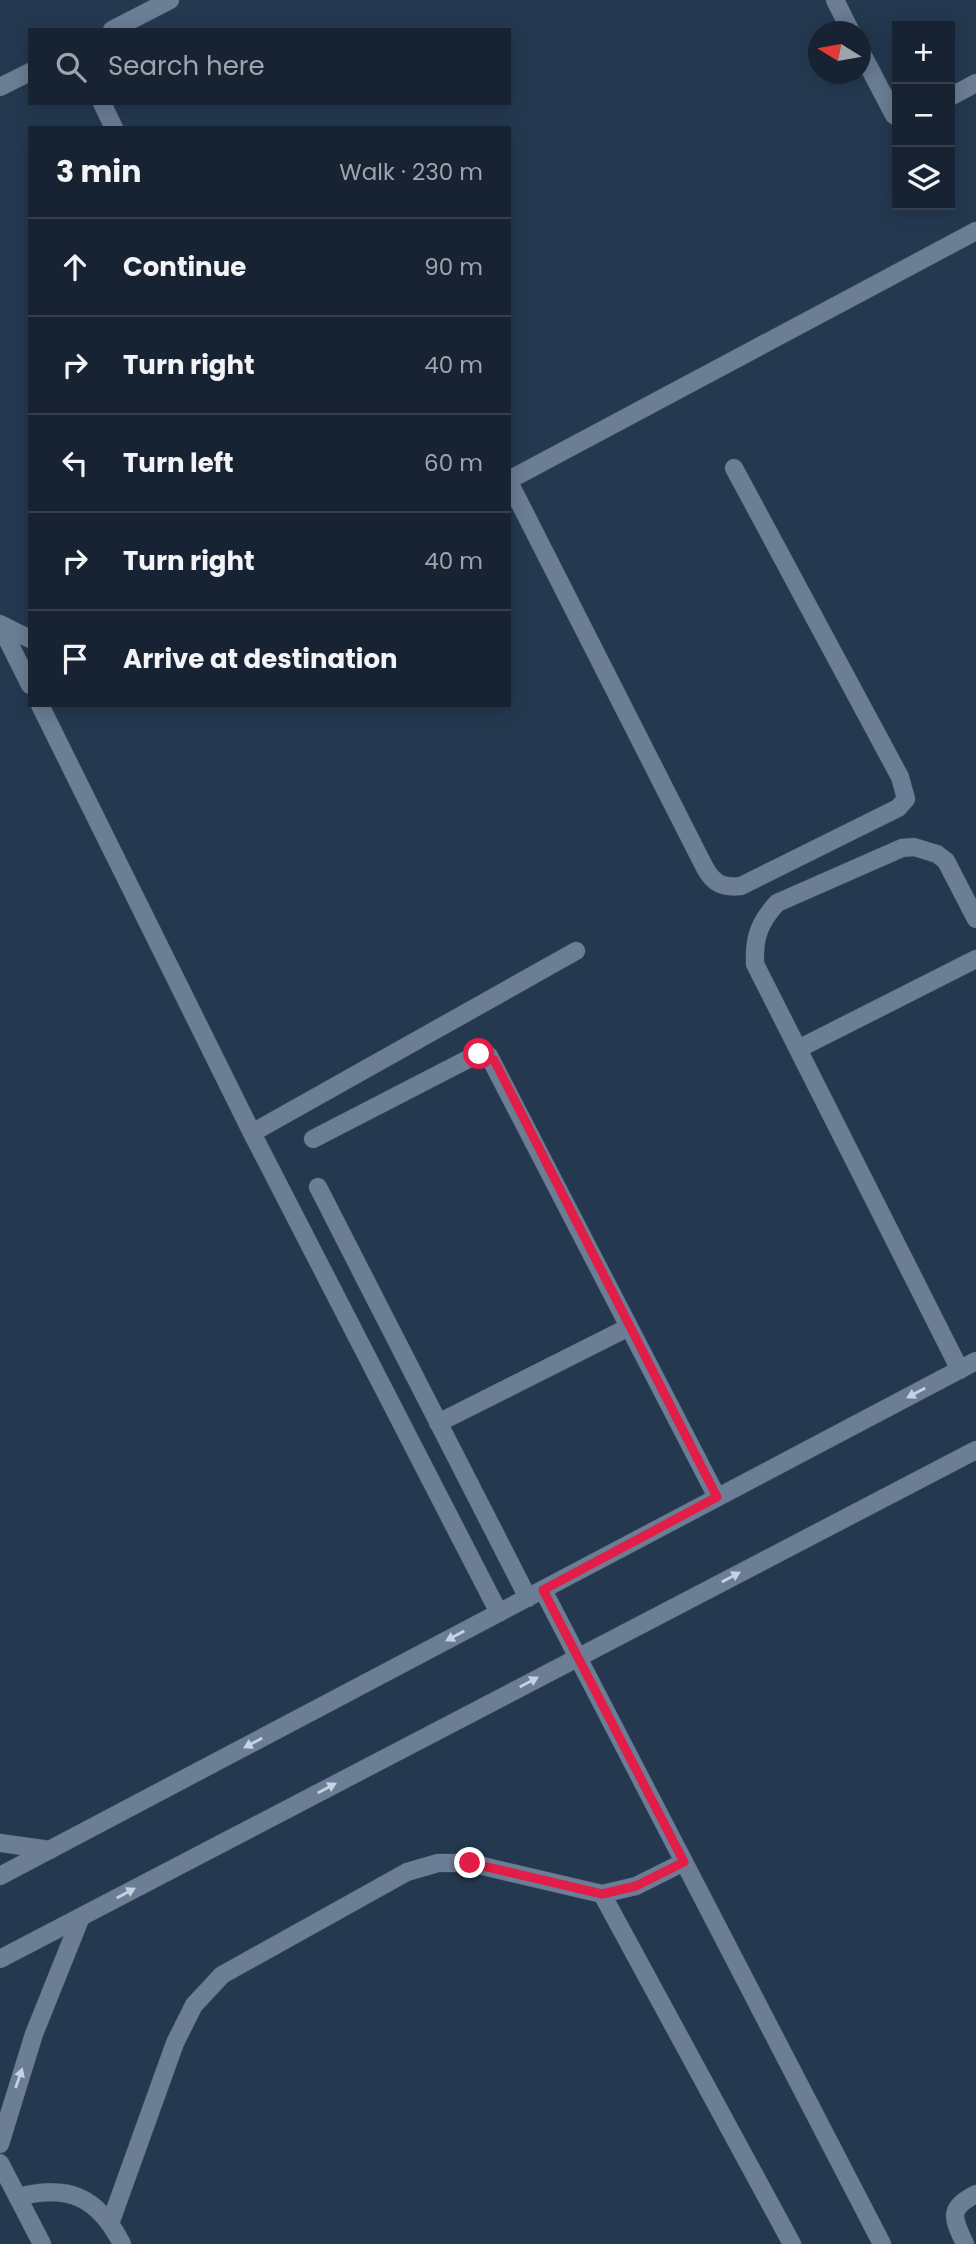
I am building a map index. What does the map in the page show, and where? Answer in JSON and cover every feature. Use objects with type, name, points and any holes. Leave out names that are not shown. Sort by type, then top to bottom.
[{"type":"street","points":[[116,28],[170,0]]},
{"type":"street","points":[[835,0],[846,21]]},
{"type":"street","points":[[871,71],[892,111]]},
{"type":"street","points":[[0,87],[28,73]]},
{"type":"street","points":[[955,94],[976,83]]},
{"type":"street","points":[[103,105],[113,126]]},
{"type":"street","points":[[511,480],[976,231]]},
{"type":"street","points":[[511,485],[705,868],[712,880],[725,888],[741,886],[898,808],[906,799],[900,777],[734,468]]},
{"type":"street","points":[[0,624],[28,638]]},
{"type":"street","points":[[0,624],[28,681]]},
{"type":"street","points":[[41,707],[252,1133],[499,1613]]},
{"type":"street","points":[[960,1370],[755,964],[754,941],[762,920],[777,903],[902,848],[914,847],[937,854],[946,861],[976,919]]},
{"type":"street","points":[[252,1133],[576,951]]},
{"type":"street","points":[[798,1049],[976,958]]},
{"type":"street","points":[[313,1139],[474,1056],[489,1056],[717,1497]]},
{"type":"street","points":[[318,1187],[438,1423],[536,1594],[578,1657],[881,2244]]},
{"type":"street","points":[[438,1423],[629,1327]]},
{"type":"street","points":[[0,1876],[976,1361]]},
{"type":"street","points":[[0,1959],[976,1450]]},
{"type":"street","points":[[0,1843],[50,1850]]},
{"type":"street","points":[[111,2221],[175,2043],[194,2005],[222,1975],[407,1872],[438,1863],[470,1863],[602,1894],[636,1886],[684,1862]]},
{"type":"street","points":[[602,1894],[792,2244]]},
{"type":"street","points":[[0,2144],[34,2035],[82,1917]]},
{"type":"street","points":[[0,2163],[42,2244]]},
{"type":"street","points":[[18,2197],[43,2190],[69,2193],[92,2203],[111,2221],[122,2244]]},
{"type":"street","points":[[965,2244],[954,2220],[955,2212],[964,2200],[976,2194]]},
{"type":"shaded area","points":[[0,0],[976,0],[976,2244],[0,2244]]},
{"type":"route","points":[[470,1863],[602,1894],[636,1886],[684,1862],[543,1590],[717,1497],[494,1060],[485,1054],[479,1054]]}]
